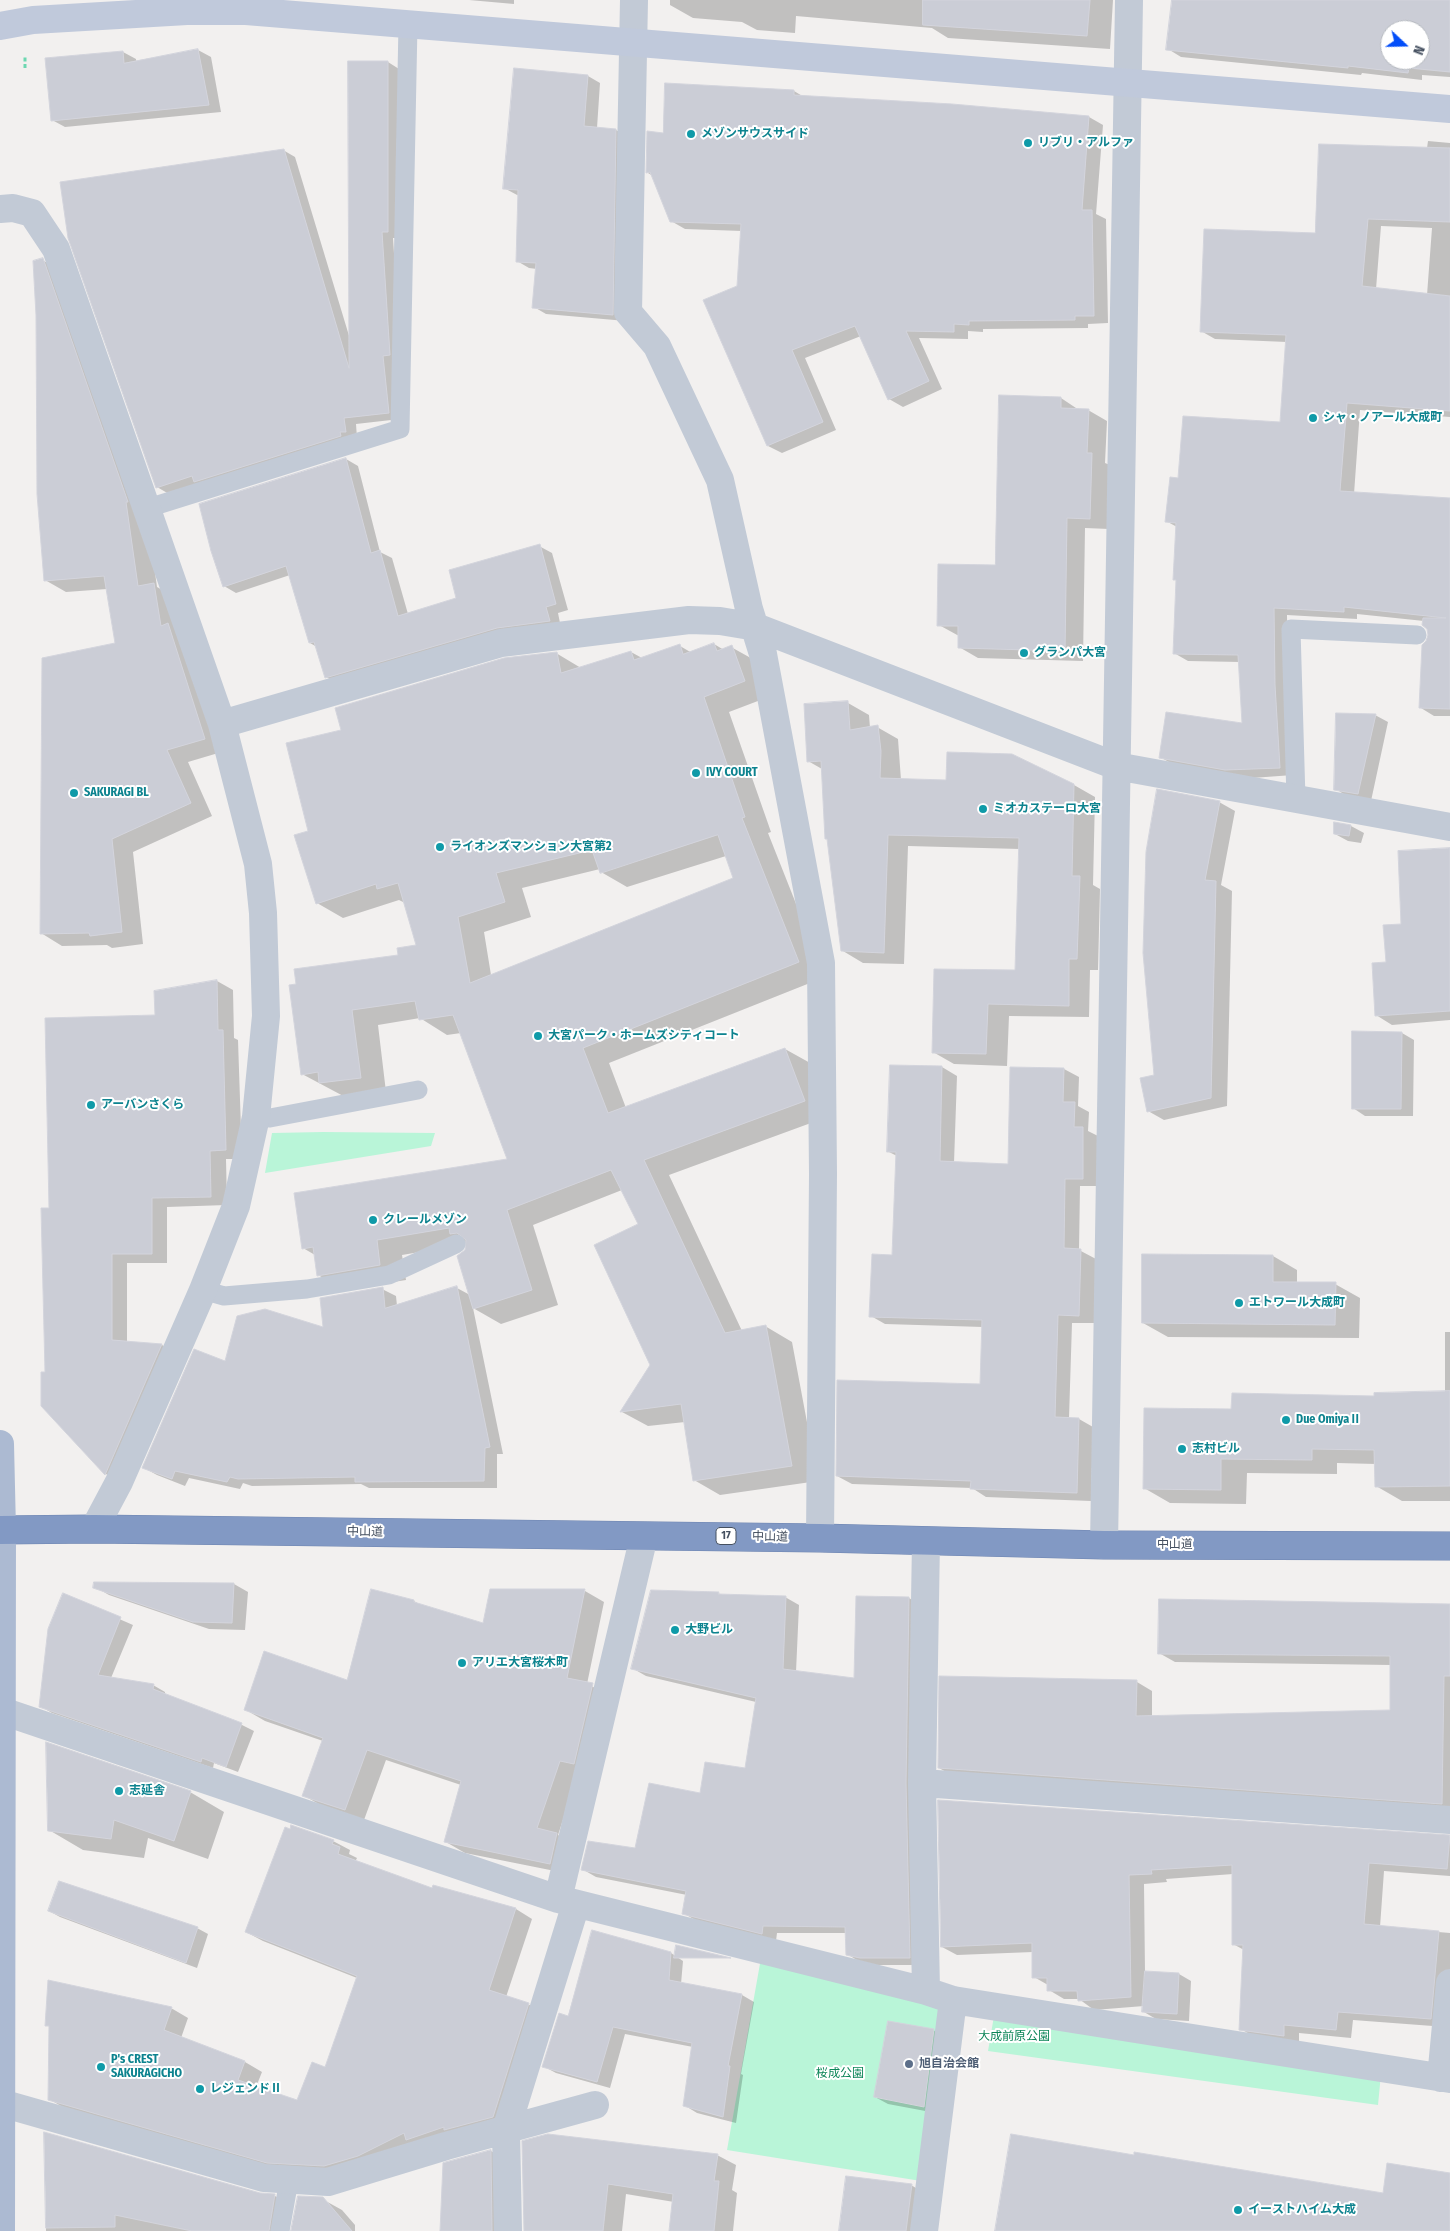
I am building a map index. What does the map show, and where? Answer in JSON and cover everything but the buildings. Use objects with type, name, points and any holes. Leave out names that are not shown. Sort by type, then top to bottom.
[{"type":"highway","name":"中山道","points":[[1,1531],[94,1529],[820,1538],[1104,1545],[1450,1546]]},
{"type":"main road","points":[[0,1444],[2,1711],[0,1966],[1,2231]]},
{"type":"street","points":[[634,0],[628,312],[656,346],[720,480],[749,608],[763,654],[821,964],[823,1174],[820,1538]]},
{"type":"street","points":[[1104,1545],[1129,0]]},
{"type":"street","points":[[0,26],[32,20],[187,10],[246,11],[1450,109]]},
{"type":"street","points":[[0,209],[13,208],[32,213],[56,249],[222,724],[258,864],[263,912],[266,1016],[256,1116],[236,1206],[203,1290],[119,1482],[94,1529]]},
{"type":"street","points":[[222,724],[501,643],[689,620],[720,621],[756,627],[1116,766],[1450,827]]},
{"type":"street","points":[[508,2231],[506,2130],[567,1901],[644,1536]]},
{"type":"street","points":[[926,1541],[922,1783],[926,1991]]},
{"type":"street","points":[[2,1711],[567,1901],[732,1941],[926,1991],[953,2000],[1446,2079],[1450,1983]]},
{"type":"street","points":[[922,1783],[1450,1820]]},
{"type":"street","points":[[924,2231],[953,2000]]},
{"type":"street","points":[[1,2103],[264,2178],[328,2182],[594,2105]]},
{"type":"lane","points":[[148,508],[400,430],[408,24]]},
{"type":"lane","points":[[1296,799],[1291,629],[1417,635]]},
{"type":"lane","points":[[256,1116],[270,1118],[418,1090]]},
{"type":"lane","points":[[203,1290],[224,1296],[298,1290],[389,1275],[456,1244]]},
{"type":"lane","points":[[280,2231],[289,2180]]},
{"type":"green space","points":[[272,1133],[435,1133],[431,1146],[265,1173]]},
{"type":"green space","name":"桜成公園","points":[[761,1958],[944,2005],[921,2181],[727,2150]]},
{"type":"green space","name":"大成前原公園","points":[[994,2016],[1381,2074],[1378,2105],[988,2051]]},
{"type":"place","name":"メゾンサウスサイド","points":[[691,134]]},
{"type":"place","name":"リブリ・アルファ","points":[[1028,143]]},
{"type":"place","name":"シャ・ノアール大成町","points":[[1313,418]]},
{"type":"place","name":"グランパ大宮","points":[[1024,653]]},
{"type":"place","name":"IVY COURT","points":[[696,773]]},
{"type":"place","name":"SAKURAGI BL","points":[[74,793]]},
{"type":"place","name":"ミオカステーロ大宮","points":[[983,809]]},
{"type":"place","name":"ライオンズマンション大宮第2","points":[[440,847]]},
{"type":"place","name":"大宮パーク・ホームズシティコート","points":[[538,1036]]},
{"type":"place","name":"アーバンさくら","points":[[91,1105]]},
{"type":"place","name":"クレールメゾン","points":[[373,1220]]},
{"type":"place","name":"エトワール大成町","points":[[1239,1303]]},
{"type":"place","name":"Due OmiyaⅡ","points":[[1286,1420]]},
{"type":"place","name":"志村ビル","points":[[1182,1449]]},
{"type":"place","name":"大野ビル","points":[[675,1630]]},
{"type":"place","name":"アリエ大宮桜木町","points":[[462,1663]]},
{"type":"place","name":"志延舎","points":[[119,1791]]},
{"type":"place","name":"旭自治会館","points":[[909,2064]]},
{"type":"place","name":"P's CREST SAKURAGICHO","points":[[101,2067]]},
{"type":"place","name":"レジェンドⅡ","points":[[200,2089]]},
{"type":"place","name":"イーストハイム大成","points":[[1238,2210]]}]
